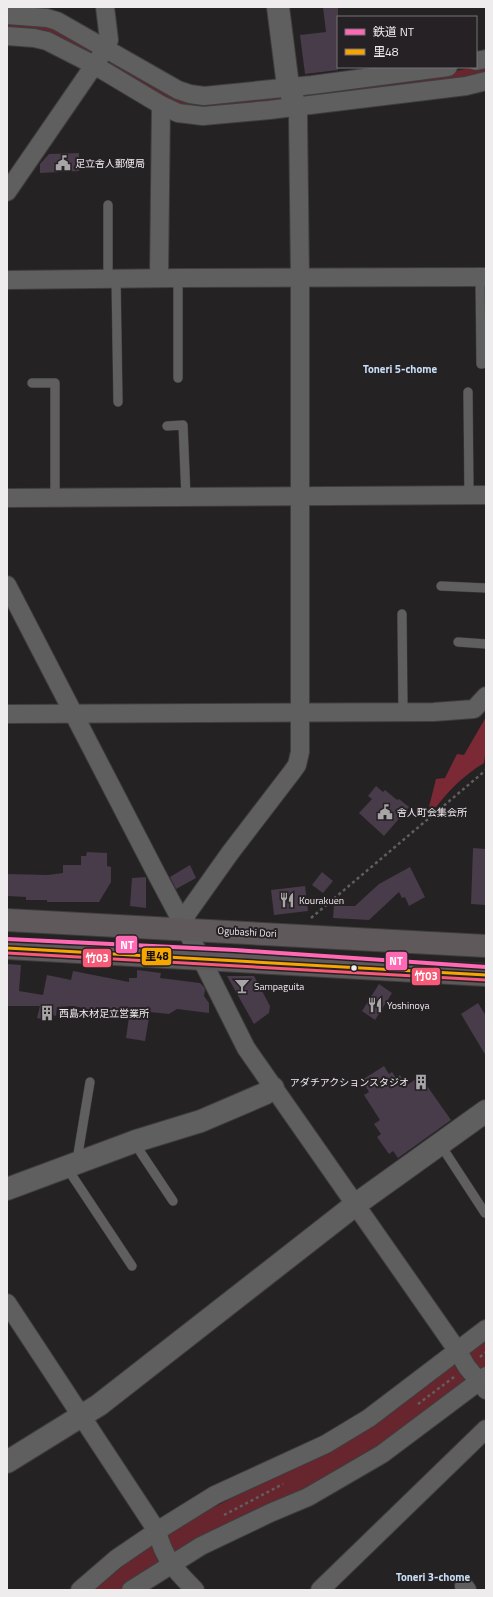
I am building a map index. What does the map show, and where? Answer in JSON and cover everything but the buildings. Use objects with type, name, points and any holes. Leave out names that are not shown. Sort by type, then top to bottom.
[{"type":"main road","name":"Ogubashi Dori","points":[[7,920],[486,946]]},
{"type":"main road","points":[[7,948],[486,975]]},
{"type":"street","points":[[7,192],[106,48],[109,40],[105,7]]},
{"type":"street","points":[[186,929],[186,915],[230,853],[297,765],[300,752],[300,278],[298,115],[286,78],[278,7]]},
{"type":"street","points":[[7,15],[47,18],[57,21],[178,90],[204,96],[440,68]]},
{"type":"street","points":[[7,36],[34,38],[47,41],[94,65],[161,105],[178,113],[191,116],[295,107],[466,86],[486,81]]},
{"type":"street","points":[[159,278],[161,105]]},
{"type":"street","points":[[7,280],[112,278],[483,277]]},
{"type":"street","points":[[7,498],[478,495]]},
{"type":"street","points":[[7,585],[201,958],[246,1048],[457,1350],[467,1367],[484,1382],[382,1454],[308,1497],[270,1513],[201,1546],[131,1590]]},
{"type":"street","points":[[7,714],[434,712],[474,709],[486,696]]},
{"type":"street","points":[[7,1189],[136,1141],[200,1121],[264,1094],[273,1088]]},
{"type":"street","points":[[7,1462],[99,1405],[355,1205],[486,1111]]},
{"type":"street","points":[[7,1303],[157,1530],[162,1548],[172,1565],[176,1571],[196,1590]]},
{"type":"street","points":[[80,1590],[116,1559],[157,1530],[215,1496],[326,1444],[369,1418],[486,1329]]},
{"type":"street","points":[[320,1590],[486,1429]]},
{"type":"lane","points":[[108,205],[118,402]]},
{"type":"lane","points":[[483,277],[481,364],[486,364]]},
{"type":"lane","points":[[178,278],[178,378]]},
{"type":"lane","points":[[32,383],[55,383],[55,498]]},
{"type":"lane","points":[[468,392],[478,495]]},
{"type":"lane","points":[[167,426],[183,425],[186,497]]},
{"type":"lane","points":[[441,586],[486,588]]},
{"type":"lane","points":[[402,614],[403,712]]},
{"type":"lane","points":[[458,642],[486,644]]},
{"type":"lane","points":[[90,1082],[78,1154],[74,1165],[132,1266]]},
{"type":"lane","points":[[136,1141],[141,1153],[173,1201]]},
{"type":"lane","points":[[440,1144],[485,1213]]},
{"type":"path","points":[[306,922],[486,770]]},
{"type":"shaded area","points":[[7,19],[57,27],[171,92],[447,73],[469,68],[477,68],[477,66],[486,64],[486,75],[450,84],[183,110],[7,31]]},
{"type":"shaded area","points":[[486,717],[486,747],[484,763],[458,783],[436,807],[429,807],[436,779],[445,778],[457,754],[464,755]]},
{"type":"shaded area","points":[[486,1335],[486,1369],[357,1462],[123,1590],[94,1590],[147,1546],[185,1522],[342,1442]]},
{"type":"rail line","name":"NT","points":[[7,939],[235,950],[486,967]]},
{"type":"transit line","name":"里48","points":[[7,948],[486,975]]},
{"type":"transit line","name":"竹03","points":[[7,953],[486,980]]},
{"type":"place","name":"足立舎人郵便局","points":[[63,163]]},
{"type":"place","name":"舎人町会集会所","points":[[385,812]]},
{"type":"place","name":"Kourakuen","points":[[287,900]]},
{"type":"place","name":"Sampaguita","points":[[242,986]]},
{"type":"place","name":"Yoshinoya","points":[[375,1005]]},
{"type":"place","name":"西島木材足立営業所","points":[[47,1013]]},
{"type":"place","name":"アダチアクションスタジオ","points":[[421,1082]]},
{"type":"district","name":"Toneri 5-chome","points":[[400,369]]},
{"type":"district","name":"Toneri 3-chome","points":[[433,1577]]}]
